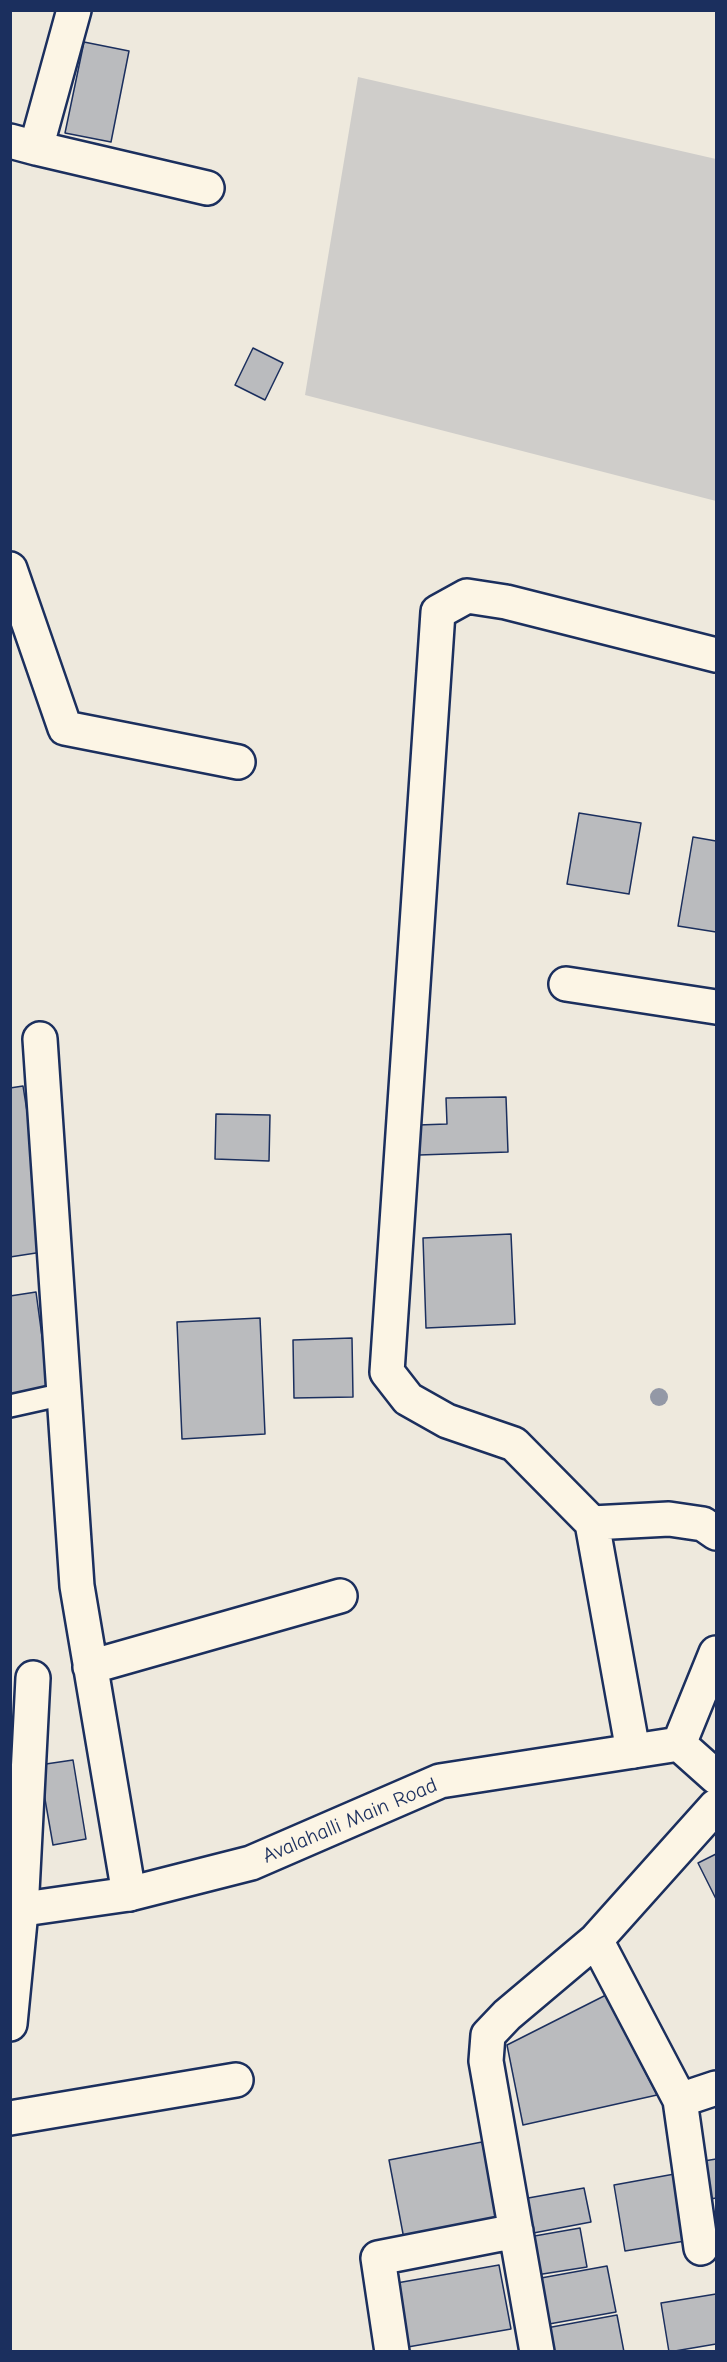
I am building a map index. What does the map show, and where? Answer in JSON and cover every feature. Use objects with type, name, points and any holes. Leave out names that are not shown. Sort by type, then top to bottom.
[{"type":"street","points":[[74,10],[23,145],[207,188]]},
{"type":"street","points":[[10,569],[65,728],[238,762]]},
{"type":"street","points":[[633,1751],[592,1523],[514,1444],[447,1421],[408,1399],[387,1372],[438,612],[466,596],[476,597],[506,602],[717,655]]},
{"type":"street","points":[[566,984],[717,1007]]},
{"type":"street","points":[[40,1039],[77,1586],[129,1894]]},
{"type":"street","points":[[592,1523],[669,1519],[703,1524],[717,1533]]},
{"type":"street","points":[[90,1667],[340,1596]]},
{"type":"street","points":[[717,1653],[679,1744],[717,1777]]},
{"type":"street","points":[[10,2024],[33,1678]]},
{"type":"street","name":"Avalahalli Main Road","points":[[16,1911],[129,1894],[251,1863],[440,1781],[679,1744]]},
{"type":"street","points":[[537,2352],[486,2061],[488,2035],[507,2015],[596,1940],[717,1806]]},
{"type":"street","points":[[596,1940],[680,2100],[701,2248]]},
{"type":"street","points":[[10,2118],[236,2080]]},
{"type":"street","points":[[680,2100],[717,2088]]},
{"type":"street","points":[[393,2352],[378,2258],[516,2231]]},
{"type":"lane","points":[[10,1406],[64,1394]]},
{"type":"shaded area","points":[[358,77],[716,159],[716,501],[305,395]]},
{"type":"building","points":[[84,42],[129,51],[111,142],[65,133]]},
{"type":"building","points":[[253,348],[283,363],[265,400],[235,385]]},
{"type":"building","points":[[579,813],[641,823],[629,894],[567,884]]},
{"type":"building","points":[[693,837],[716,841],[716,932],[678,926]]},
{"type":"building","points":[[23,1086],[49,1251],[10,1257],[10,1088]]},
{"type":"building","points":[[506,1097],[508,1152],[419,1155],[418,1125],[447,1124],[446,1098]]},
{"type":"building","points":[[216,1114],[270,1115],[269,1161],[215,1159]]},
{"type":"building","points":[[511,1234],[515,1324],[426,1328],[423,1238]]},
{"type":"building","points":[[36,1292],[49,1389],[10,1394],[10,1296]]},
{"type":"building","points":[[260,1318],[265,1434],[182,1439],[177,1322]]},
{"type":"building","points":[[352,1338],[353,1397],[294,1398],[293,1340]]},
{"type":"building","points":[[73,1760],[86,1839],[53,1845],[39,1765]]},
{"type":"building","points":[[716,1854],[716,1899],[698,1863]]},
{"type":"building","points":[[606,1995],[657,2095],[523,2125],[507,2045]]},
{"type":"building","points":[[482,2142],[498,2220],[404,2239],[389,2160]]},
{"type":"building","points":[[716,2159],[716,2198],[699,2201],[692,2163]]},
{"type":"building","points":[[680,2173],[691,2240],[625,2251],[614,2185]]},
{"type":"building","points":[[584,2188],[591,2222],[523,2235],[517,2200]]},
{"type":"building","points":[[580,2228],[587,2267],[530,2276],[523,2238]]},
{"type":"building","points":[[499,2265],[511,2329],[402,2348],[391,2284]]},
{"type":"building","points":[[607,2266],[616,2312],[549,2324],[541,2278]]},
{"type":"building","points":[[716,2294],[716,2344],[669,2352],[661,2303]]},
{"type":"building","points":[[617,2315],[624,2352],[545,2352],[541,2329]]}]
